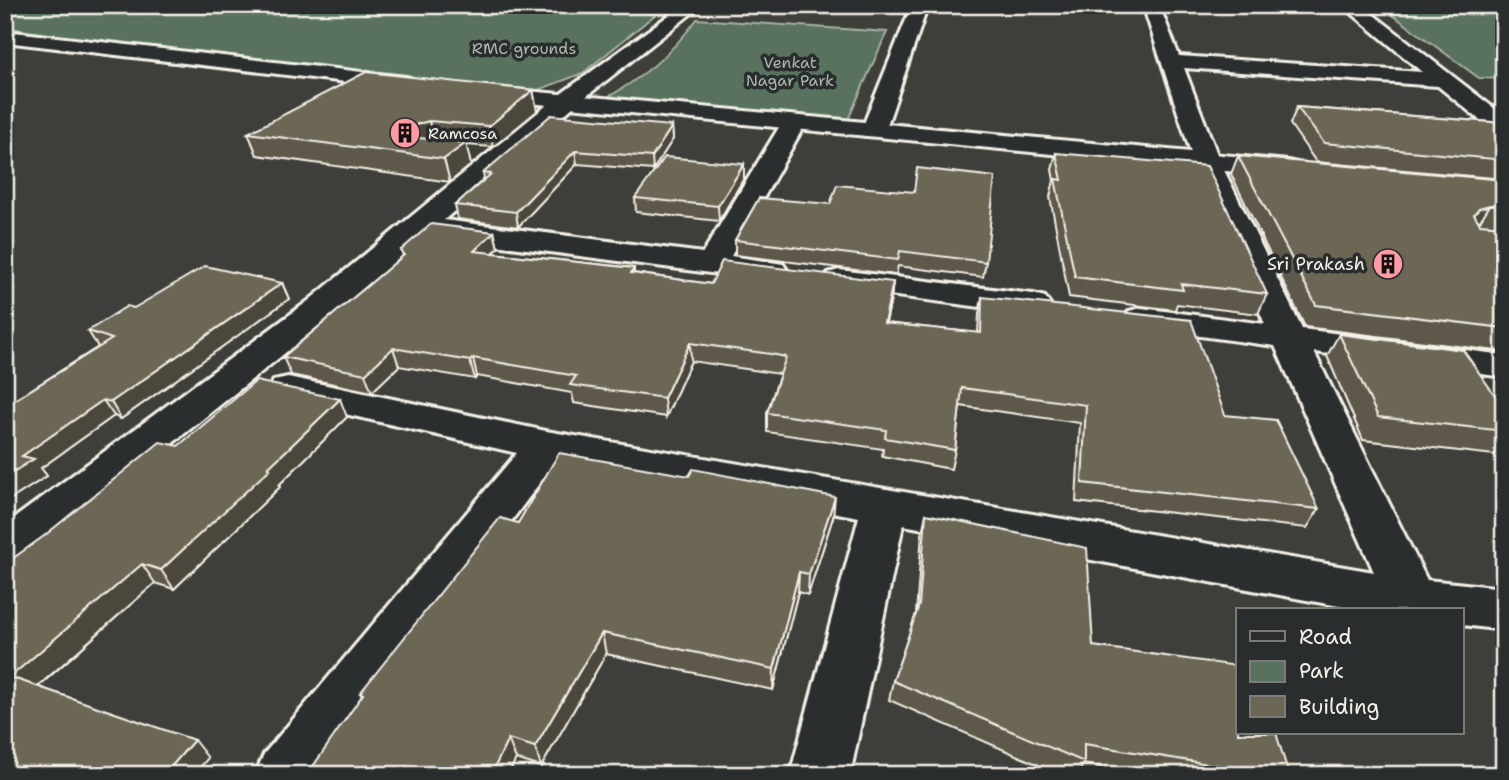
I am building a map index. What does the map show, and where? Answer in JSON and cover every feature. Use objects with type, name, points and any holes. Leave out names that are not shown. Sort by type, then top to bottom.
[{"type":"street","points":[[5,551],[231,377],[420,226],[566,101],[694,5]]},
{"type":"street","points":[[873,131],[920,5]]},
{"type":"street","points":[[1151,5],[1207,162],[1411,599]]},
{"type":"street","points":[[1350,5],[1504,128]]},
{"type":"street","points":[[1498,5],[1504,8]]},
{"type":"street","points":[[5,36],[428,86]]},
{"type":"street","points":[[1171,61],[1442,80]]},
{"type":"street","points":[[467,91],[1316,172]]},
{"type":"street","points":[[712,263],[793,124]]},
{"type":"street","points":[[461,154],[501,158]]},
{"type":"street","points":[[420,226],[1070,309]]},
{"type":"street","points":[[1111,314],[1504,366]]},
{"type":"street","points":[[231,377],[546,445],[1411,599],[1504,609]]},
{"type":"street","points":[[285,775],[546,445]]},
{"type":"street","points":[[820,775],[885,505]]},
{"type":"green space","name":"RMC grounds","points":[[5,5],[667,5],[583,73],[533,92],[49,35],[5,27]]},
{"type":"green space","points":[[1379,5],[1490,5],[1504,13],[1504,79],[1479,78]]},
{"type":"green space","name":"Venkat Nagar Park","points":[[697,19],[887,32],[847,122],[602,100],[654,65]]},
{"type":"building","points":[[366,72],[533,90],[489,126],[429,121],[417,124],[414,132],[419,138],[466,143],[444,159],[248,133]]},
{"type":"building","points":[[1297,107],[1504,123],[1504,160],[1324,143]]},
{"type":"building","points":[[551,115],[672,126],[652,157],[575,151],[516,212],[455,205],[491,174],[483,173]]},
{"type":"building","points":[[1056,153],[1207,166],[1267,294],[1181,284],[1183,290],[1075,277],[1055,179],[1062,180]]},
{"type":"building","name":"Sri Prakash","points":[[1238,156],[1504,180],[1504,205],[1479,208],[1474,214],[1480,224],[1504,226],[1504,328],[1316,305]]},
{"type":"building","points":[[665,157],[744,164],[718,206],[635,198]]},
{"type":"building","points":[[917,168],[995,177],[986,262],[900,251],[898,260],[735,240],[759,198],[830,204],[837,185],[914,192]]},
{"type":"building","points":[[431,224],[494,232],[474,251],[634,268],[631,273],[711,284],[722,261],[893,282],[884,323],[981,333],[982,297],[1191,320],[1225,415],[1276,420],[1319,509],[1082,483],[1086,405],[962,388],[955,450],[885,438],[886,430],[767,413],[786,357],[771,354],[690,343],[664,398],[570,385],[576,376],[473,358],[470,361],[393,348],[365,374],[283,357],[404,255],[401,250]]},
{"type":"building","points":[[205,266],[282,283],[111,402],[103,400],[22,456],[34,459],[5,477],[5,406],[112,339],[88,331],[127,306],[134,308]]},
{"type":"building","points":[[1339,334],[1463,350],[1504,408],[1504,431],[1378,417]]},
{"type":"building","points":[[256,381],[340,399],[268,468],[270,469],[161,570],[142,564],[10,677],[194,740],[164,775],[5,775],[5,564],[44,536],[160,442],[178,446]]},
{"type":"building","points":[[559,453],[689,476],[693,469],[835,497],[809,574],[799,572],[774,669],[602,633],[535,747],[508,739],[491,775],[307,775],[363,694],[360,693],[500,518],[518,523]]},
{"type":"building","points":[[926,514],[1087,548],[1093,646],[1236,666],[1236,734],[1276,734],[1289,775],[1084,744],[1084,762],[893,681],[919,605]]},
{"type":"place","name":"Ramcosa","points":[[405,133]]},
{"type":"place","name":"Sri Prakash","points":[[1388,264]]}]
